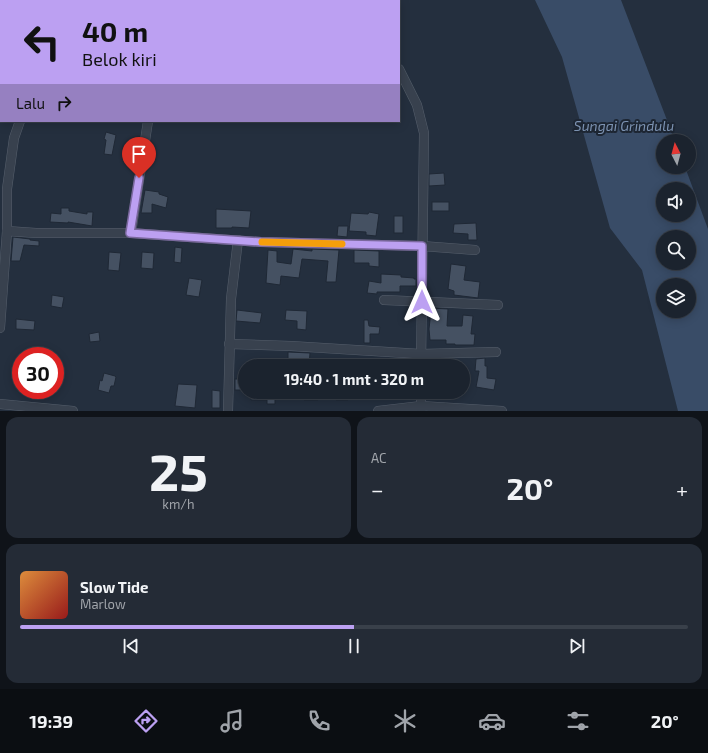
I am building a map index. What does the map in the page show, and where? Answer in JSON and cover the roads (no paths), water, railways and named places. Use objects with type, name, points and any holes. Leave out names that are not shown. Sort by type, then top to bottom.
[{"type":"street","points":[[400,71],[417,104],[424,133],[421,359]]},
{"type":"street","points":[[0,328],[7,231],[7,189],[14,138],[20,122]]},
{"type":"street","points":[[130,233],[148,122]]},
{"type":"street","points":[[7,231],[36,233],[130,233],[238,240],[422,246],[475,250]]},
{"type":"street","points":[[228,411],[229,344],[238,240]]},
{"type":"street","points":[[384,300],[498,305]]},
{"type":"street","points":[[229,344],[292,346],[421,354],[496,352]]},
{"type":"street","points":[[0,404],[67,411]]},
{"type":"street","points":[[378,411],[421,409],[502,411]]},
{"type":"water","name":"Sungai Grindulu","points":[[535,0],[621,0],[672,134],[656,134],[656,174],[688,174],[691,182],[656,182],[656,222],[696,222],[696,197],[708,229],[708,411],[678,411],[642,270],[610,228],[562,57]]}]
